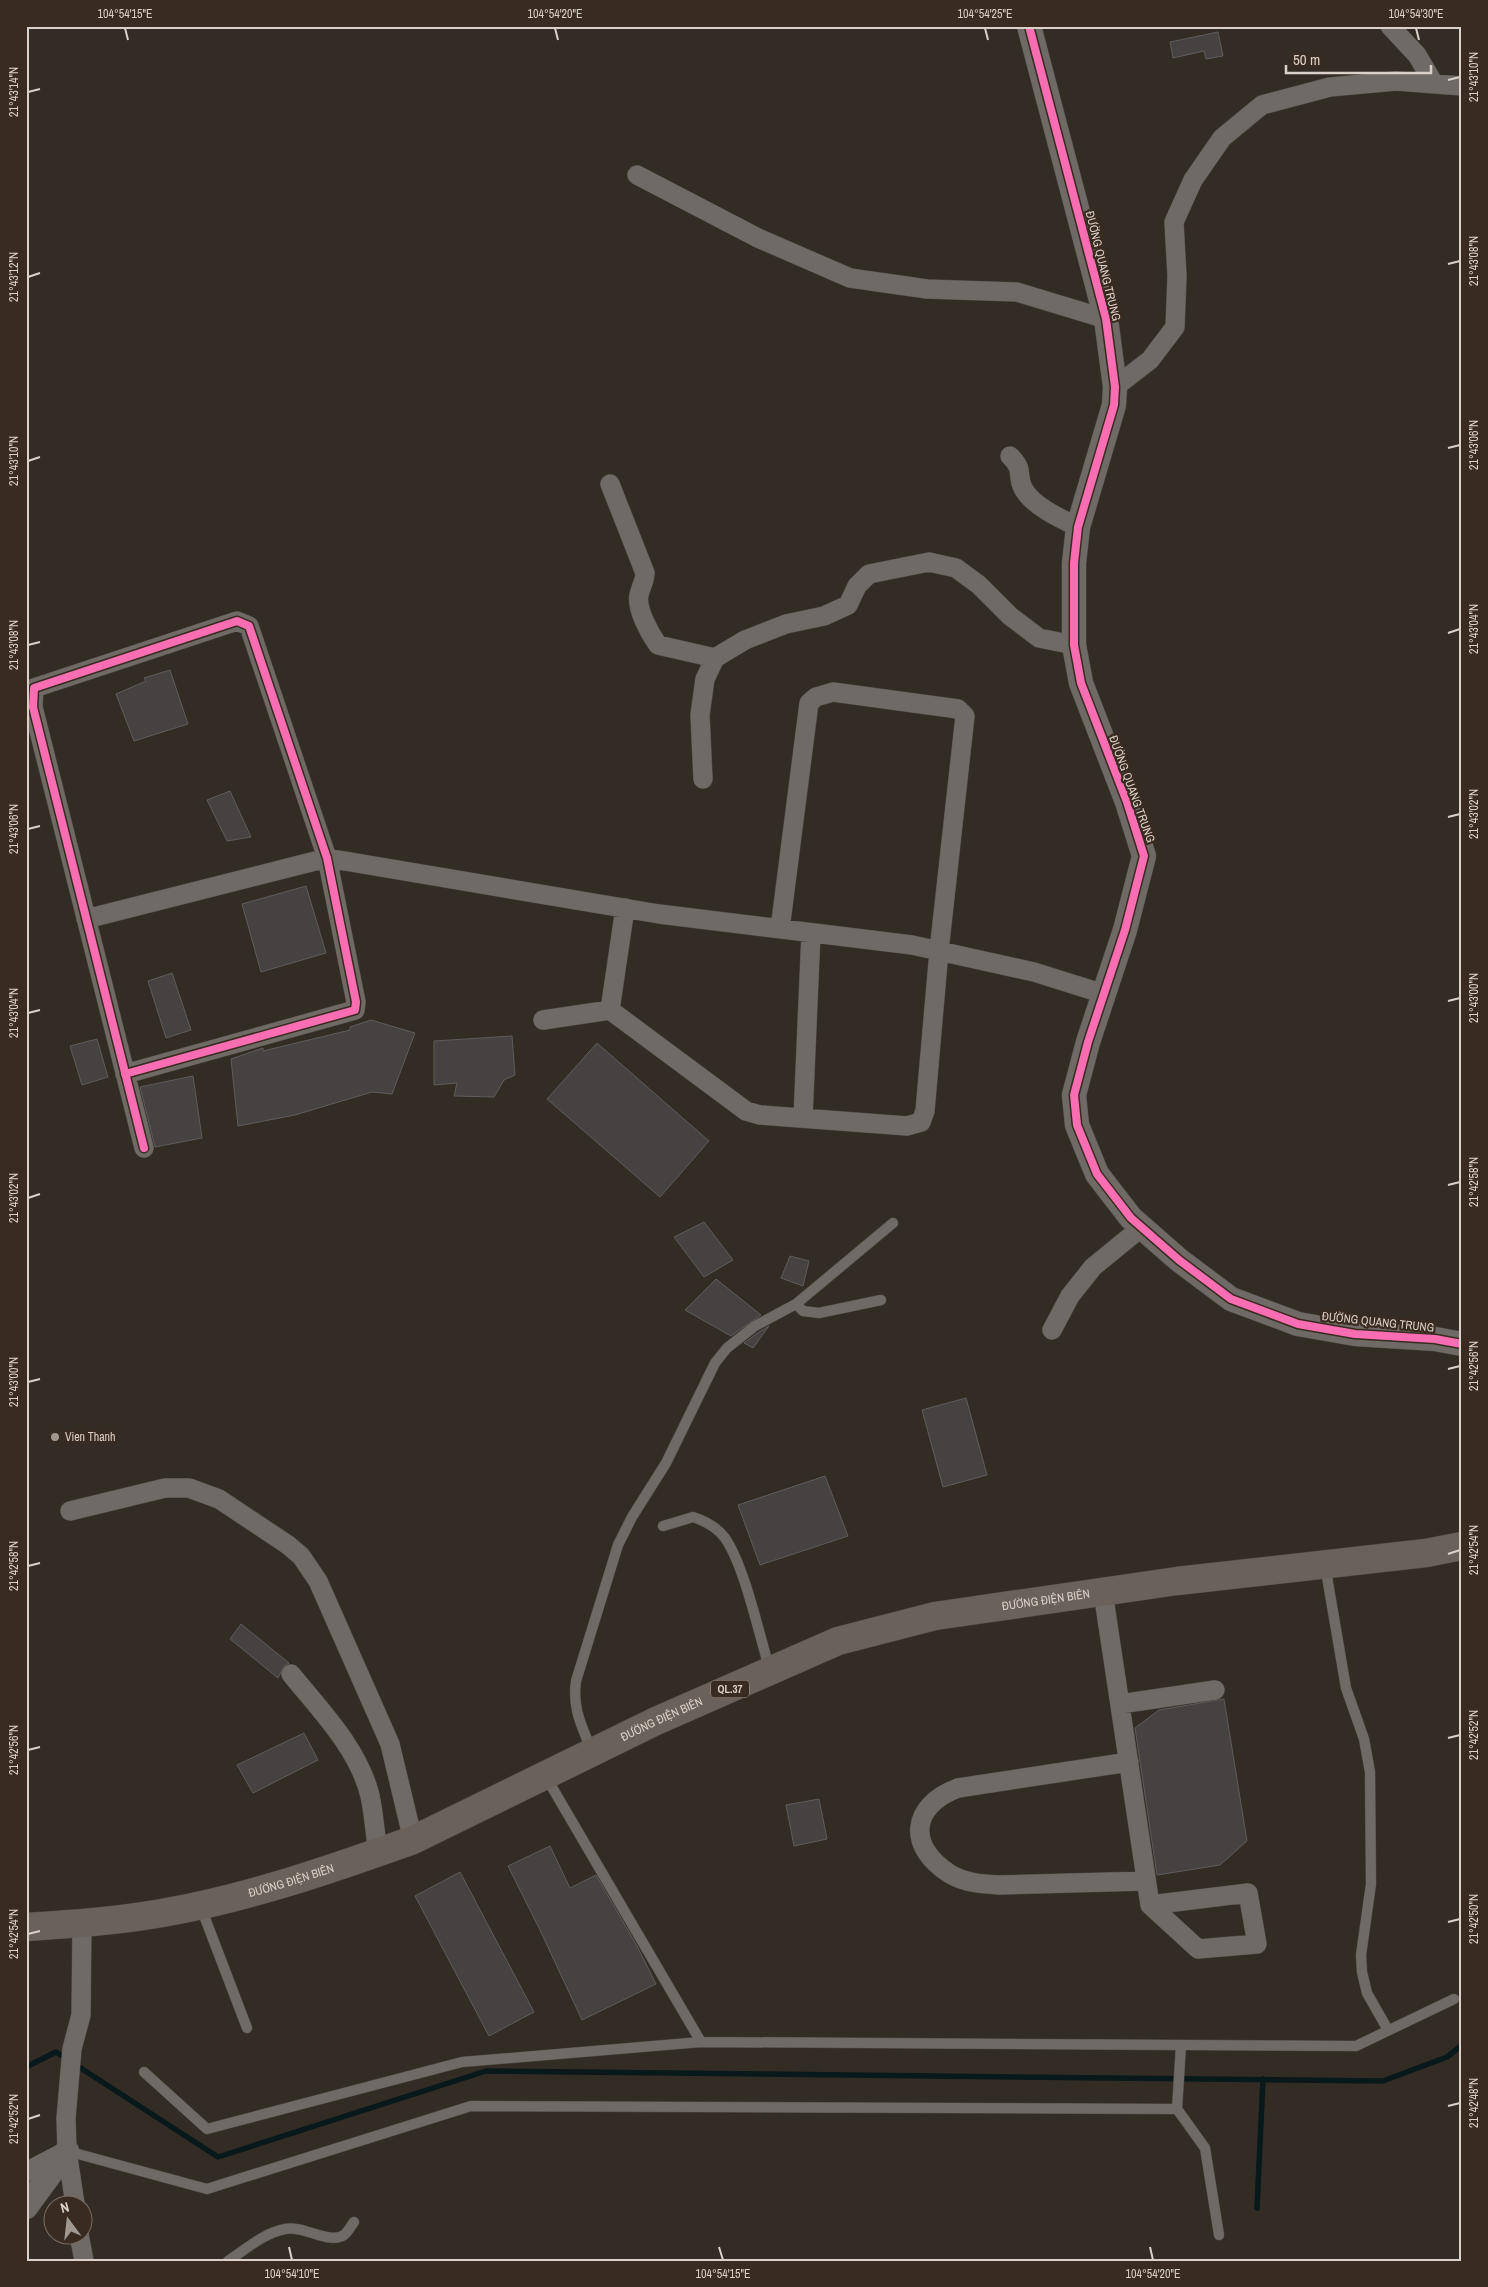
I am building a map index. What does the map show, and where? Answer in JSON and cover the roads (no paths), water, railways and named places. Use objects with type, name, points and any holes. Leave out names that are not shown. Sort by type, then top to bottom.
[{"type":"main road","name":"ĐƯỜNG ĐIỆN BIÊN","points":[[26,1926],[82,1924],[163,1914],[280,1886],[414,1840],[656,1721],[838,1641],[935,1616],[1103,1592],[1426,1553],[1462,1546]]},
{"type":"street","name":"ĐƯỜNG QUANG TRUNG","points":[[1029,26],[1106,319],[1115,387],[1114,405],[1078,527],[1074,563],[1074,645],[1081,683],[1127,802],[1144,856],[1125,930],[1088,1042],[1074,1095],[1077,1125],[1097,1174],[1131,1218],[1179,1260],[1231,1299],[1298,1324],[1355,1334],[1435,1339],[1462,1344]]},
{"type":"street","points":[[1390,26],[1417,55],[1434,84]]},
{"type":"street","points":[[1115,387],[1150,360],[1176,327],[1177,276],[1174,222],[1193,180],[1222,138],[1262,105],[1330,87],[1396,82],[1462,86]]},
{"type":"street","points":[[637,175],[758,238],[850,278],[927,289],[1018,292],[1106,319]]},
{"type":"street","points":[[1010,456],[1019,465],[1021,483],[1027,494],[1052,514],[1078,527]]},
{"type":"street","points":[[610,484],[645,572],[645,580],[638,598],[647,630],[658,645],[715,658]]},
{"type":"street","points":[[703,779],[700,715],[704,679],[715,658],[745,640],[786,624],[824,616],[848,604],[857,586],[868,574],[929,562],[956,568],[979,585],[1010,616],[1039,638],[1074,645]]},
{"type":"street","points":[[125,1074],[355,1010],[356,1002],[327,858],[249,626],[238,621],[226,623],[34,688],[33,707],[125,1074],[144,1148]]},
{"type":"street","points":[[543,1020],[610,1010],[746,1111],[760,1115],[907,1126],[921,1122],[925,1111],[939,951],[965,716],[958,709],[833,692],[816,697],[809,703],[780,929]]},
{"type":"street","points":[[86,919],[327,858],[625,908],[912,945],[1034,972],[1104,994]]},
{"type":"street","points":[[610,1010],[625,908]]},
{"type":"street","points":[[803,1118],[811,933]]},
{"type":"street","points":[[1052,1330],[1070,1296],[1093,1267],[1142,1227]]},
{"type":"street","points":[[70,1511],[166,1488],[189,1488],[219,1498],[301,1556],[318,1581],[390,1744],[414,1840]]},
{"type":"street","points":[[1103,1592],[1150,1905],[1198,1949],[1257,1944],[1248,1893],[1150,1905]]},
{"type":"street","points":[[291,1674],[330,1722],[355,1758],[370,1794],[378,1852]]},
{"type":"street","points":[[1120,1704],[1216,1690]]},
{"type":"street","points":[[1129,1762],[958,1788],[940,1796],[929,1806],[922,1816],[919,1834],[928,1856],[951,1874],[975,1883],[999,1885],[1146,1881]]},
{"type":"street","points":[[73,2194],[67,2151],[66,2118],[72,2049],[81,2015],[82,1924]]},
{"type":"street","points":[[26,2172],[67,2151]]},
{"type":"street","points":[[26,2206],[67,2151]]},
{"type":"street","points":[[81,2244],[84,2261]]},
{"type":"lane","points":[[592,1752],[575,1710],[574,1696],[576,1681],[618,1545],[632,1517],[666,1463],[715,1363],[727,1348],[755,1326],[796,1304],[893,1223]]},
{"type":"lane","points":[[796,1304],[804,1311],[819,1313],[881,1300]]},
{"type":"lane","points":[[663,1526],[693,1517],[715,1527],[724,1536],[744,1583],[770,1671]]},
{"type":"lane","points":[[1325,1564],[1346,1688],[1364,1739],[1370,1772],[1371,1884],[1362,1955],[1362,1972],[1367,1993],[1388,2030]]},
{"type":"lane","points":[[545,1777],[701,2042]]},
{"type":"lane","points":[[200,1904],[247,2028]]},
{"type":"lane","points":[[144,2072],[208,2129],[462,2062],[701,2042],[1180,2050],[1356,2046],[1454,1999]]},
{"type":"lane","points":[[1180,2050],[1177,2105],[1205,2148],[1219,2235]]},
{"type":"lane","points":[[67,2151],[207,2190],[471,2106],[1177,2105]]},
{"type":"lane","points":[[228,2261],[266,2235],[285,2229],[300,2228],[332,2239],[345,2234],[354,2222]]},
{"type":"waterway","points":[[26,2067],[56,2052],[218,2157],[486,2071],[1383,2081],[1447,2057],[1462,2045]]},
{"type":"waterway","points":[[1257,2208],[1263,2079]]},
{"type":"place","name":"Vien Thanh","points":[[55,1437]]}]
